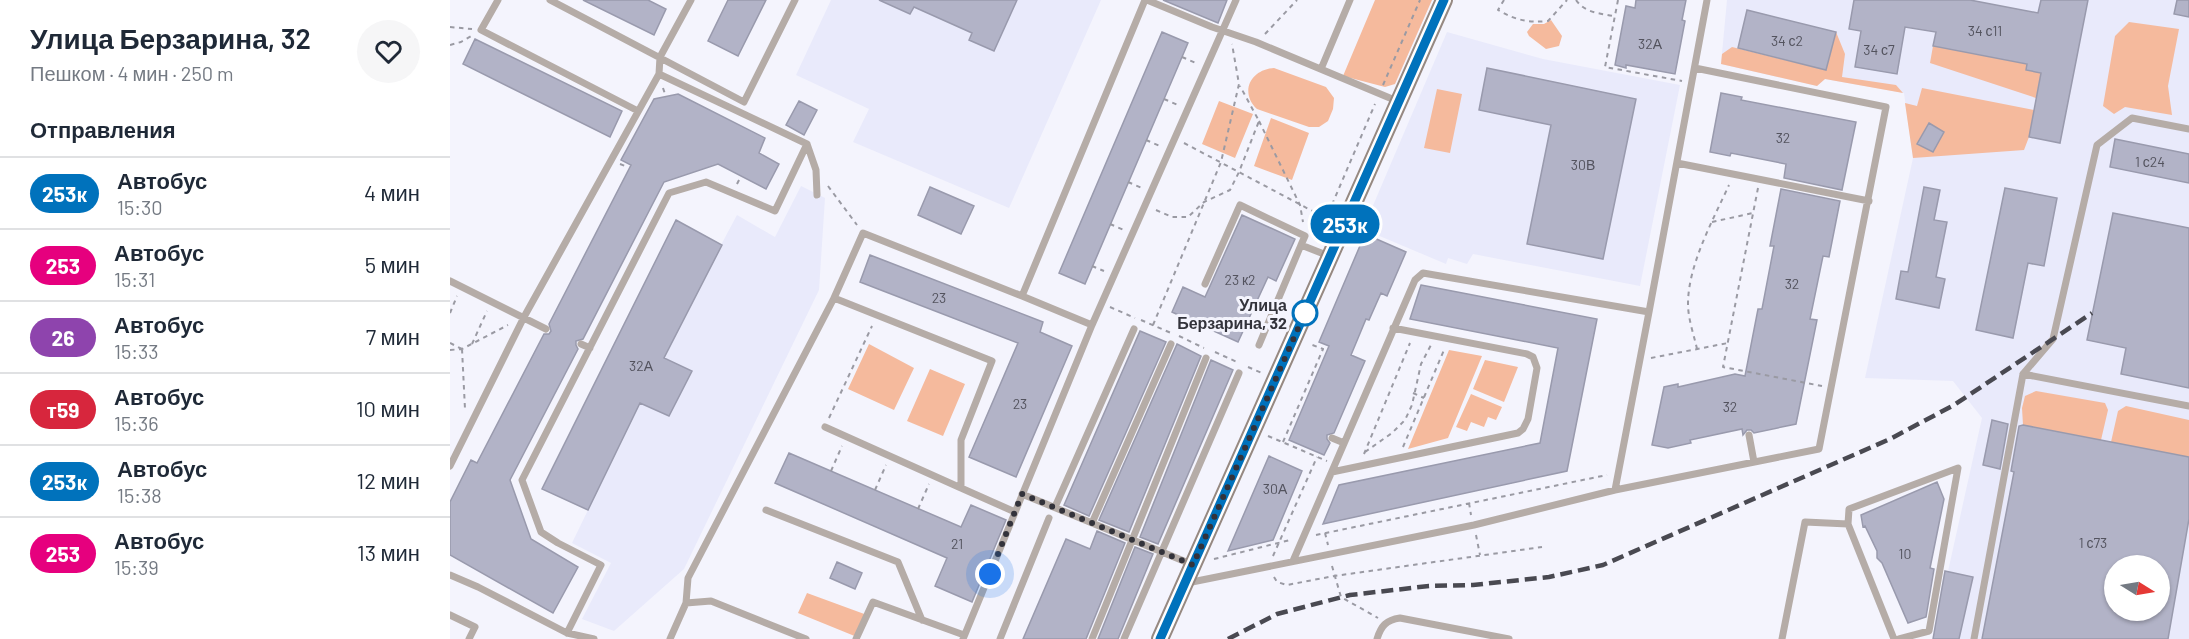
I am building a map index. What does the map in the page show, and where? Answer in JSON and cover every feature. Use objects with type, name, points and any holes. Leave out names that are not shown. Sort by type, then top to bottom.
[{"type":"street","points":[[1160,639],[1444,0]]},
{"type":"lane","points":[[498,0],[481,30],[638,111]]},
{"type":"lane","points":[[550,0],[744,102],[795,0]]},
{"type":"lane","points":[[450,466],[524,317],[659,74],[660,57],[691,0]]},
{"type":"lane","points":[[1022,296],[1146,0],[1256,42],[1399,102]]},
{"type":"lane","points":[[856,639],[873,602],[963,637],[1092,325],[1175,138],[1226,32],[1236,0]]},
{"type":"lane","points":[[1321,69],[1350,0]]},
{"type":"lane","points":[[1615,490],[1707,0]]},
{"type":"lane","points":[[1185,584],[1474,525],[1615,490],[1819,449],[1887,107],[1695,68]]},
{"type":"lane","points":[[659,74],[807,144],[816,170],[817,195]]},
{"type":"lane","points":[[1974,639],[2022,374],[2053,339],[2097,145],[2132,118],[2189,129]]},
{"type":"lane","points":[[567,633],[601,565],[541,532],[522,480],[669,193],[706,182],[775,212],[807,144]]},
{"type":"lane","points":[[1677,163],[1869,201]]},
{"type":"lane","points":[[1204,284],[1240,205],[1305,236],[1259,345]]},
{"type":"lane","points":[[670,639],[686,603],[688,578],[834,297],[863,233],[1092,325]]},
{"type":"lane","points":[[1301,245],[1330,257]]},
{"type":"lane","points":[[1293,561],[1414,280],[1423,273],[1649,312]]},
{"type":"lane","points":[[450,281],[546,329]]},
{"type":"lane","points":[[834,297],[992,361],[961,440],[961,488]]},
{"type":"lane","points":[[1333,468],[1359,466],[1518,433],[1526,425],[1538,368],[1533,357],[1393,328]]},
{"type":"lane","points":[[1055,507],[1134,329]]},
{"type":"lane","points":[[581,344],[590,348]]},
{"type":"lane","points":[[1092,523],[1171,344]]},
{"type":"lane","points":[[1092,639],[1206,358]]},
{"type":"lane","points":[[1124,639],[1239,373]]},
{"type":"lane","points":[[2022,374],[2189,406]]},
{"type":"lane","points":[[825,427],[1015,512]]},
{"type":"lane","points":[[1749,435],[1754,462]]},
{"type":"lane","points":[[1332,438],[1344,443]]},
{"type":"lane","points":[[1894,639],[1848,524],[1849,509],[1958,468],[1929,631],[1899,639]]},
{"type":"lane","points":[[1022,494],[1193,565]]},
{"type":"lane","points":[[766,510],[898,562],[922,621]]},
{"type":"lane","points":[[999,639],[1049,518]]},
{"type":"lane","points":[[1782,639],[1805,522],[1848,524]]},
{"type":"lane","points":[[450,575],[567,633],[594,639]]},
{"type":"lane","points":[[686,603],[711,601],[806,639]]},
{"type":"lane","points":[[450,615],[475,627],[469,639]]},
{"type":"lane","points":[[1377,639],[1386,622],[1400,618],[1509,639]]},
{"type":"path","points":[[1256,42],[1297,0]]},
{"type":"path","points":[[1325,221],[1420,0]]},
{"type":"path","points":[[1504,0],[1497,10],[1515,20],[1530,22],[1548,21],[1567,0]]},
{"type":"path","points":[[1576,0],[1581,7],[1589,11],[1615,16]]},
{"type":"path","points":[[1618,0],[1605,67],[1692,83]]},
{"type":"path","points":[[450,27],[481,30]]},
{"type":"path","points":[[450,45],[461,42],[481,30]]},
{"type":"path","points":[[1226,32],[1239,84],[1300,205],[1305,236]]},
{"type":"path","points":[[1182,57],[1196,63]]},
{"type":"path","points":[[1153,325],[1221,162],[1239,84]]},
{"type":"path","points":[[1164,99],[1178,105]]},
{"type":"path","points":[[1128,182],[1142,188],[1137,201],[1172,217],[1188,217],[1204,202],[1230,190],[1258,121]]},
{"type":"path","points":[[1146,140],[1160,146],[1166,133],[1320,215],[1329,225]]},
{"type":"path","points":[[816,170],[863,233]]},
{"type":"path","points":[[1697,350],[1688,303],[1700,247],[1734,174]]},
{"type":"path","points":[[1760,180],[1724,367],[1831,388]]},
{"type":"path","points":[[1712,222],[1754,213]]},
{"type":"path","points":[[1110,224],[1124,230]]},
{"type":"path","points":[[1092,266],[1106,272]]},
{"type":"path","points":[[450,313],[462,287]]},
{"type":"path","points":[[472,344],[491,301]]},
{"type":"path","points":[[1102,304],[1204,348]]},
{"type":"path","points":[[825,427],[877,315]]},
{"type":"path","points":[[450,350],[462,349],[524,317]]},
{"type":"path","points":[[1359,466],[1414,332]]},
{"type":"path","points":[[1365,452],[1400,426],[1409,412],[1421,364],[1437,337]]},
{"type":"path","points":[[1399,458],[1449,339]]},
{"type":"path","points":[[1283,442],[1323,349],[1307,342]]},
{"type":"path","points":[[450,343],[462,349]]},
{"type":"path","points":[[1640,360],[1728,344]]},
{"type":"path","points":[[462,349],[466,433]]},
{"type":"path","points":[[1214,352],[1275,380]]},
{"type":"path","points":[[1413,393],[1424,398]]},
{"type":"path","points":[[1267,435],[1317,457],[1333,468]]},
{"type":"path","points":[[831,471],[846,436]]},
{"type":"path","points":[[875,490],[890,456]]},
{"type":"path","points":[[1317,457],[1268,566],[1277,582],[1287,585],[1334,576],[1542,547]]},
{"type":"path","points":[[1214,560],[1303,537],[1618,472]]},
{"type":"path","points":[[918,509],[932,475]]},
{"type":"path","points":[[1334,576],[1341,597],[1386,622]]},
{"type":"shaded area","points":[[831,0],[1101,0],[1009,208],[853,142],[869,109],[796,75]]},
{"type":"shaded area","points":[[1375,0],[1432,0],[1395,84],[1385,87],[1343,76]]},
{"type":"shaded area","points":[[1727,0],[2189,0],[2189,639],[1933,639],[1982,418],[1953,381],[1865,378],[1913,158],[1904,93],[1825,79],[1817,86],[1721,64]]},
{"type":"shaded area","points":[[1551,20],[1562,36],[1559,46],[1546,49],[1527,32],[1533,24],[1544,24]]},
{"type":"shaded area","points":[[2129,22],[2179,29],[2168,86],[2172,115],[2125,107],[2114,114],[2103,106],[2115,36]]},
{"type":"shaded area","points":[[1447,32],[1543,59],[1680,85],[1640,286],[1473,254],[1467,264],[1448,258],[1446,264],[1363,229]]},
{"type":"shaded area","points":[[1836,32],[1845,54],[1842,77],[1896,85],[1903,93],[1825,79],[1817,86],[1721,64],[1722,54],[1732,47],[1826,70]]},
{"type":"shaded area","points":[[1933,46],[2027,64],[2026,70],[2041,73],[2036,98],[1930,63]]},
{"type":"shaded area","points":[[1274,68],[1326,87],[1334,98],[1333,109],[1328,121],[1319,127],[1309,127],[1257,109],[1249,96],[1250,82],[1259,72]]},
{"type":"shaded area","points":[[1922,88],[2034,110],[2024,150],[1913,158],[1905,103],[1917,106]]},
{"type":"shaded area","points":[[1437,89],[1462,94],[1450,153],[1424,148]]},
{"type":"shaded area","points":[[1219,101],[1253,114],[1235,158],[1202,144]]},
{"type":"shaded area","points":[[1271,118],[1309,133],[1292,180],[1254,166]]},
{"type":"shaded area","points":[[801,186],[825,198],[819,290],[684,569],[614,631],[582,619],[611,563],[572,543],[588,510],[542,489],[676,220],[721,245],[737,215],[775,237]]},
{"type":"shaded area","points":[[869,344],[914,368],[894,410],[848,389]]},
{"type":"shaded area","points":[[1449,350],[1482,356],[1448,438],[1408,449]]},
{"type":"shaded area","points":[[1485,360],[1518,367],[1504,402],[1473,389]]},
{"type":"shaded area","points":[[930,369],[965,384],[943,436],[907,421]]},
{"type":"shaded area","points":[[2036,391],[2105,403],[2108,410],[2101,440],[2023,425],[2022,408],[2025,396]]},
{"type":"shaded area","points":[[1471,394],[1502,407],[1496,420],[1488,417],[1484,427],[1471,422],[1467,431],[1456,427]]},
{"type":"shaded area","points":[[2126,406],[2189,420],[2189,457],[2111,442],[2118,411]]},
{"type":"shaded area","points":[[807,593],[867,615],[857,637],[798,613]]},
{"type":"building","points":[[583,0],[648,0],[666,9],[654,35]]},
{"type":"building","points":[[728,0],[766,0],[738,56],[708,41]]},
{"type":"building","points":[[879,0],[1017,0],[994,51],[969,40],[972,33],[914,7],[910,14]]},
{"type":"building","points":[[1163,0],[1227,0],[1218,23]]},
{"type":"building","points":[[1636,0],[1686,0],[1682,20],[1685,21],[1675,74],[1615,65],[1626,6],[1635,8]]},
{"type":"building","points":[[1854,0],[1970,0],[2038,13],[2041,0],[2088,0],[2060,143],[2029,137],[2041,73],[2026,70],[2027,64],[1933,46],[1936,32],[1905,27],[1897,74],[1855,67],[1861,31],[1849,29]]},
{"type":"building","points":[[2177,0],[2189,0],[2189,17],[2174,14]]},
{"type":"building","points":[[1747,10],[1836,32],[1826,70],[1738,48]]},
{"type":"building","points":[[1162,32],[1188,43],[1085,284],[1059,273]]},
{"type":"building","points":[[475,39],[622,111],[610,137],[463,64]]},
{"type":"building","points":[[1487,68],[1636,99],[1603,259],[1527,244],[1551,125],[1479,110]]},
{"type":"building","points":[[1721,93],[1742,97],[1741,100],[1856,122],[1842,190],[1784,178],[1786,164],[1731,153],[1730,156],[1710,152]]},
{"type":"building","points":[[678,94],[765,138],[759,153],[779,164],[766,189],[718,164],[664,182],[583,339],[576,341],[578,349],[510,480],[531,539],[578,567],[553,613],[450,555],[450,502],[471,460],[477,463],[544,334],[549,334],[551,331],[549,324],[631,165],[621,160],[654,99]]},
{"type":"building","points":[[799,101],[817,110],[804,135],[786,125]]},
{"type":"building","points":[[1929,123],[1944,132],[1933,152],[1917,144]]},
{"type":"building","points":[[2115,139],[2189,154],[2189,183],[2110,167]]},
{"type":"building","points":[[930,187],[974,206],[961,234],[918,215]]},
{"type":"building","points":[[1924,187],[1940,190],[1934,220],[1947,222],[1936,277],[1945,279],[1939,308],[1896,299],[1901,271],[1908,272]]},
{"type":"building","points":[[2005,188],[2057,198],[2044,266],[2028,263],[2013,338],[1976,330]]},
{"type":"building","points":[[1781,189],[1840,201],[1829,257],[1823,256],[1810,319],[1817,320],[1796,424],[1754,433],[1747,430],[1743,435],[1742,429],[1690,440],[1691,443],[1668,448],[1652,445],[1664,387],[1678,384],[1678,387],[1735,374],[1745,376],[1758,309],[1762,309],[1774,246],[1770,246]]},
{"type":"building","points":[[2113,213],[2189,228],[2189,388],[2121,374],[2126,348],[2087,340]]},
{"type":"building","points":[[1242,215],[1295,239],[1276,281],[1268,277],[1238,342],[1172,312],[1183,287],[1205,297]]},
{"type":"building","points":[[676,220],[722,245],[664,358],[692,371],[669,416],[640,403],[588,510],[542,489]]},
{"type":"building","points":[[1365,234],[1406,252],[1387,296],[1381,293],[1369,320],[1366,319],[1351,355],[1365,361],[1334,433],[1327,435],[1330,443],[1324,455],[1289,440],[1329,346],[1319,342]]},
{"type":"building","points":[[870,255],[1043,322],[1040,332],[1072,346],[1016,477],[969,457],[1018,343],[860,282]]},
{"type":"building","points":[[1421,285],[1597,319],[1567,471],[1323,524],[1339,485],[1540,443],[1558,348],[1410,319]]},
{"type":"building","points":[[1140,331],[1166,342],[1089,516],[1064,505]]},
{"type":"building","points":[[1177,344],[1201,356],[1129,532],[1099,520]]},
{"type":"building","points":[[1211,360],[1233,370],[1158,544],[1140,537]]},
{"type":"building","points":[[1992,420],[2008,424],[2000,469],[1983,465]]},
{"type":"building","points":[[2023,425],[2189,457],[2189,519],[2168,639],[1982,639],[2014,472],[2011,471],[2019,426]]},
{"type":"building","points":[[789,453],[961,527],[971,505],[1006,520],[972,602],[935,586],[947,558],[775,483]]},
{"type":"building","points":[[1269,456],[1302,471],[1273,540],[1228,551]]},
{"type":"building","points":[[1937,482],[1944,499],[1930,568],[1934,569],[1926,617],[1908,623],[1882,563],[1877,558],[1877,551],[1865,526],[1863,527],[1861,515]]},
{"type":"building","points":[[1097,531],[1125,543],[1086,639],[1023,639],[1066,539],[1090,549]]},
{"type":"building","points":[[1135,547],[1153,554],[1118,639],[1098,639]]},
{"type":"building","points":[[837,562],[862,573],[855,589],[830,578]]},
{"type":"building","points":[[1945,571],[1973,577],[1959,639],[1933,639]]},
{"type":"railway","points":[[1228,639],[1277,614],[1350,595],[1429,586],[1473,585],[1549,577],[1603,565],[1890,439],[1954,405],[2092,313]]},
{"type":"bus line","name":"253к","points":[[1160,639],[1444,0]]},
{"type":"place","name":"Улица Берзарина, 32","points":[[1305,313]]},
{"type":"route","points":[[990,574],[1022,494],[1193,565],[1305,313]]}]
